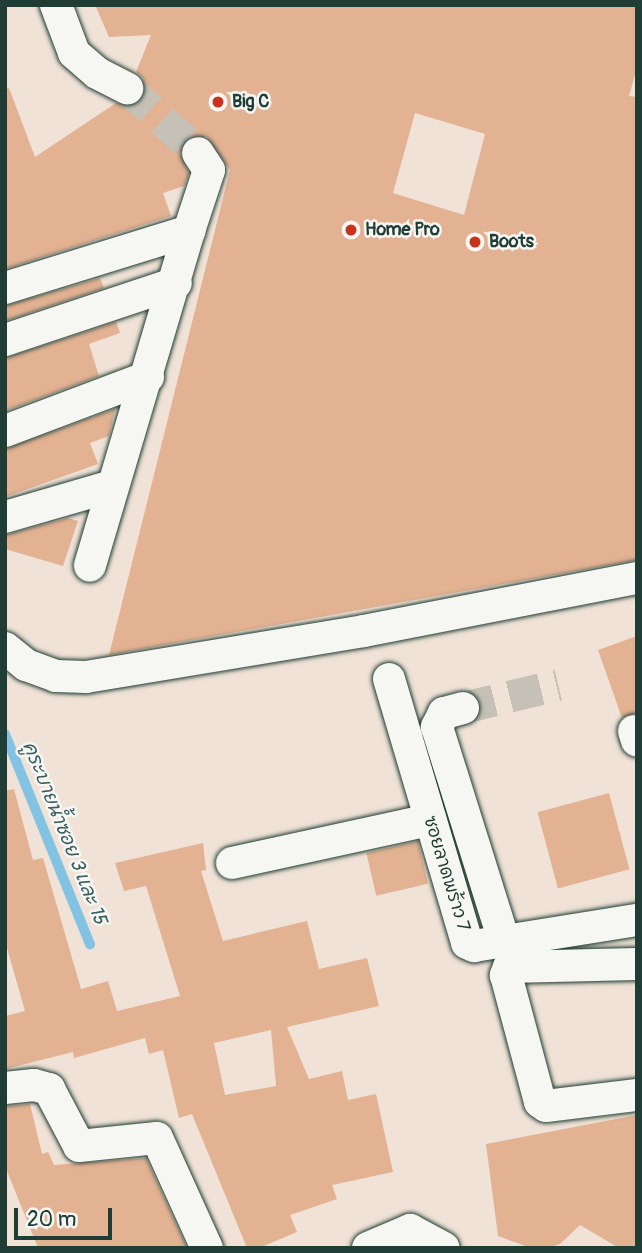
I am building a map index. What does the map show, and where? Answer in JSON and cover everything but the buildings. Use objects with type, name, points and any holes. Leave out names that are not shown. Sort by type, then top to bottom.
[{"type":"street","points":[[56,5],[74,52],[97,73],[127,88]]},
{"type":"street","points":[[90,566],[209,170],[198,153]]},
{"type":"street","points":[[5,288],[189,231]]},
{"type":"street","points":[[5,341],[176,283]]},
{"type":"street","points":[[5,430],[148,377]]},
{"type":"street","points":[[5,517],[112,486]]},
{"type":"street","points":[[5,648],[26,666],[56,676],[86,677],[364,631],[637,578]]},
{"type":"street","name":"ซอยลาดพร้าว 7","points":[[389,679],[467,943],[504,942],[637,920]]},
{"type":"street","points":[[463,708],[444,713],[437,727],[504,942]]},
{"type":"street","points":[[232,863],[430,820]]},
{"type":"street","points":[[637,964],[509,968],[506,975],[540,1102],[546,1106],[637,1094]]},
{"type":"street","points":[[5,1088],[41,1085],[49,1089],[79,1146],[157,1138],[207,1248]]},
{"type":"street","points":[[368,1248],[410,1230],[444,1248]]},
{"type":"waterway","name":"คูระบายน้ำซอย 3 และ 15","points":[[5,734],[90,944]]},
{"type":"tunnel","points":[[127,88],[198,153]]},
{"type":"tunnel","points":[[463,708],[558,685]]},
{"type":"place","name":"Big C","points":[[218,102]]},
{"type":"place","name":"Home Pro","points":[[351,230]]},
{"type":"place","name":"Boots","points":[[475,242]]}]
